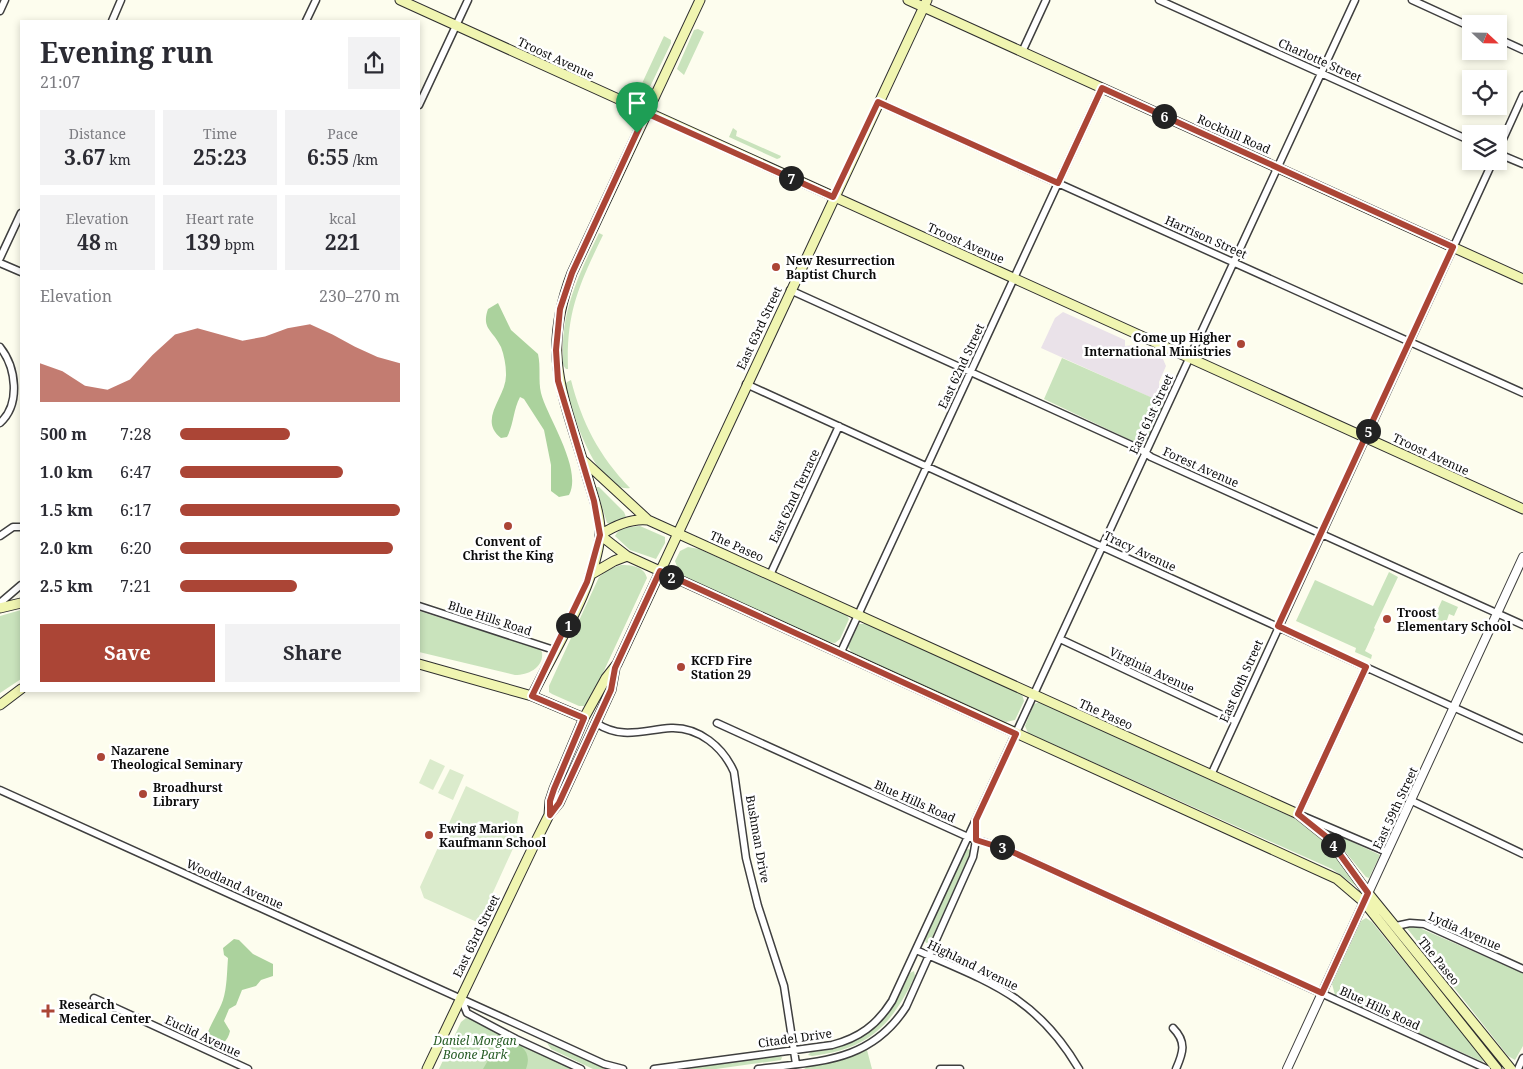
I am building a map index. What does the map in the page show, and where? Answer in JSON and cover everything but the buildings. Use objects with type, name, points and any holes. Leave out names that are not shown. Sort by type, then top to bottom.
[{"type":"main road","name":"Troost Avenue","points":[[400,0],[1523,509]]},
{"type":"main road","points":[[532,696],[590,575],[600,535],[594,501],[558,381],[556,350],[560,309],[572,273],[700,0]]},
{"type":"main road","name":"Rockhill Road","points":[[908,0],[925,4],[1022,52],[1523,279]]},
{"type":"main road","name":"East 63rd Street","points":[[427,1069],[550,815],[559,803],[576,767],[611,690],[615,668],[833,197],[925,4]]},
{"type":"main road","points":[[581,458],[648,520]]},
{"type":"main road","points":[[600,535],[612,528],[637,519],[648,520]]},
{"type":"main road","name":"The Paseo","points":[[648,520],[1298,814],[1328,838],[1366,897],[1497,1069]]},
{"type":"main road","name":"The Paseo","points":[[600,535],[627,556],[1337,879],[1366,897],[1396,926],[1511,1069]]},
{"type":"main road","points":[[590,575],[627,556]]},
{"type":"main road","points":[[0,608],[20,603]]},
{"type":"main road","points":[[420,664],[532,696],[584,718],[588,725],[576,767]]},
{"type":"main road","name":"East 63rd Street","points":[[550,815],[550,801],[554,789],[584,718],[606,678],[615,668]]},
{"type":"main road","points":[[596,723],[595,711],[601,699],[606,678]]},
{"type":"main road","points":[[0,705],[20,690]]},
{"type":"street","points":[[0,11],[5,0]]},
{"type":"street","points":[[112,20],[122,0]]},
{"type":"street","points":[[306,20],[316,0]]},
{"type":"street","points":[[420,103],[468,0]]},
{"type":"street","points":[[1022,52],[1046,0]]},
{"type":"street","name":"Charlotte Street","points":[[1159,0],[1462,137]]},
{"type":"street","name":"East 61st Street","points":[[968,837],[1355,0]]},
{"type":"street","points":[[1412,0],[1462,23]]},
{"type":"street","points":[[1508,43],[1523,50]]},
{"type":"street","name":"East 62nd Street","points":[[840,654],[1102,88]]},
{"type":"street","points":[[1507,130],[1523,95]]},
{"type":"street","name":"Harrison Street","points":[[878,102],[1523,393]]},
{"type":"street","points":[[1507,157],[1523,164]]},
{"type":"street","name":"East 60th Street","points":[[1210,775],[1489,170]]},
{"type":"street","points":[[0,258],[20,215]]},
{"type":"street","points":[[0,263],[20,272]]},
{"type":"street","name":"Forest Avenue","points":[[790,290],[971,371],[1145,453],[1523,625]]},
{"type":"street","points":[[0,347],[12,370],[14,381],[12,401],[0,423]]},
{"type":"street","name":"Tracy Avenue","points":[[746,384],[1523,738]]},
{"type":"street","name":"East 62nd Terrace","points":[[770,575],[839,426]]},
{"type":"street","points":[[0,535],[13,527],[20,527]]},
{"type":"street","name":"East 59th Street","points":[[1287,1069],[1523,556]]},
{"type":"street","points":[[0,603],[20,586]]},
{"type":"street","name":"Blue Hills Road","points":[[420,606],[554,650]]},
{"type":"street","name":"Virginia Avenue","points":[[1060,639],[1235,721]]},
{"type":"street","points":[[1366,667],[1298,814],[1387,852]]},
{"type":"street","name":"Bushman Drive","points":[[596,723],[613,731],[630,734],[672,728],[691,731],[712,743],[730,762],[735,780],[748,867],[784,986],[796,1064]]},
{"type":"street","name":"Blue Hills Road","points":[[716,723],[968,837],[1008,850],[1322,993],[1454,1056],[1487,1069]]},
{"type":"street","name":"Woodland Avenue","points":[[0,790],[461,998]]},
{"type":"street","points":[[1410,800],[1523,854]]},
{"type":"street","name":"Citadel Drive","points":[[758,1069],[846,1056],[859,1051],[880,1038],[897,1020],[906,1007],[973,857],[976,840],[976,820]]},
{"type":"street","name":"Citadel Drive","points":[[654,1069],[832,1045],[849,1041],[866,1031],[883,1015],[892,1001],[968,837]]},
{"type":"street","name":"Lydia Avenue","points":[[1396,926],[1410,923],[1424,924],[1523,969]]},
{"type":"street","name":"Highland Avenue","points":[[916,950],[997,987],[1025,1004],[1055,1034],[1079,1069]]},
{"type":"street","name":"Euclid Avenue","points":[[94,998],[248,1069]]},
{"type":"street","points":[[461,998],[467,1013],[581,1069]]},
{"type":"street","points":[[461,998],[596,1060],[623,1069]]},
{"type":"street","points":[[1174,1028],[1179,1034],[1184,1047],[1176,1069]]},
{"type":"street","points":[[1518,1069],[1523,1058]]},
{"type":"street","points":[[940,1069],[960,1069]]},
{"type":"shaded area","points":[[1063,312],[1125,340],[1125,346],[1135,345],[1163,359],[1166,366],[1159,382],[1160,392],[1154,393],[1152,398],[1041,348],[1055,318]]},
{"type":"green space","points":[[698,29],[704,32],[684,75],[677,69],[694,30]]},
{"type":"green space","points":[[664,36],[671,40],[671,43],[648,91],[643,95],[638,92]]},
{"type":"green space","points":[[733,128],[737,131],[736,136],[781,156],[780,158],[777,159],[729,137]]},
{"type":"green space","points":[[599,233],[603,235],[581,284],[572,315],[569,331],[568,369],[566,369],[563,365],[564,335],[569,305],[579,275]]},
{"type":"green space","points":[[498,303],[511,330],[538,354],[541,393],[568,458],[571,471],[572,484],[569,495],[559,497],[551,491],[551,465],[544,430],[524,399],[520,397],[507,437],[501,438],[494,431],[492,415],[505,383],[506,371],[501,347],[487,325],[486,316],[488,309]]},
{"type":"green space","points":[[1062,358],[1164,403],[1145,444],[1141,445],[1044,399]]},
{"type":"green space","points":[[571,380],[580,411],[593,438],[609,464],[630,488],[618,486],[606,477],[596,464],[573,412],[565,385]]},
{"type":"green space","points":[[596,487],[599,487],[624,512],[626,517],[611,524],[607,523]]},
{"type":"green space","points":[[640,526],[665,537],[665,543],[656,559],[630,550],[615,536],[622,529]]},
{"type":"green space","points":[[688,547],[699,549],[846,614],[849,619],[840,639],[835,643],[827,642],[685,577],[679,572],[675,561],[680,551]]},
{"type":"green space","points":[[621,565],[640,569],[647,578],[589,703],[586,706],[579,706],[549,692],[549,686],[599,577],[609,569]]},
{"type":"green space","points":[[1389,572],[1398,577],[1365,651],[1372,655],[1371,659],[1355,652],[1356,648],[1296,621],[1315,580],[1373,606]]},
{"type":"green space","points":[[1442,600],[1458,607],[1454,616],[1449,614],[1446,623],[1434,618]]},
{"type":"green space","points":[[20,610],[20,680],[0,693],[0,616]]},
{"type":"green space","points":[[420,611],[539,649],[542,652],[541,662],[538,666],[525,674],[515,675],[420,652]]},
{"type":"green space","points":[[859,624],[868,624],[1022,694],[1024,701],[1015,720],[1006,722],[853,654],[848,647]]},
{"type":"green space","points":[[1040,702],[1294,818],[1320,837],[1358,885],[1356,886],[1332,869],[1028,733],[1025,726],[1034,704]]},
{"type":"green space","points":[[430,759],[445,766],[433,790],[419,783]]},
{"type":"green space","points":[[450,769],[464,775],[453,800],[438,793]]},
{"type":"green space","points":[[466,786],[519,812],[517,822],[521,831],[479,923],[424,898],[420,887]]},
{"type":"green space","points":[[1335,834],[1380,855],[1369,878],[1366,877],[1334,838]]},
{"type":"green space","points":[[969,849],[971,852],[930,942],[926,943],[925,940],[965,850]]},
{"type":"green space","points":[[1366,918],[1372,922],[1482,1058],[1483,1062],[1335,995],[1332,984],[1361,921]]},
{"type":"green space","points":[[1415,926],[1523,973],[1523,1046],[1515,1060],[1508,1056],[1406,927]]},
{"type":"green space","points":[[234,939],[239,940],[253,954],[273,964],[273,976],[261,980],[256,986],[242,990],[236,1005],[229,1009],[224,1021],[230,1031],[228,1038],[221,1045],[210,1047],[205,1043],[206,1039],[223,1000],[226,985],[228,958],[224,955],[223,948]]},
{"type":"green space","points":[[914,971],[915,976],[897,1009],[876,1032],[849,1048],[832,1053],[808,1055],[811,1052],[830,1050],[846,1045],[860,1038],[873,1028],[893,1004],[910,973]]},
{"type":"green space","name":"Daniel Morgan Boone Park","points":[[466,1018],[572,1069],[439,1069],[461,1022]]},
{"type":"green space","points":[[499,1034],[522,1047],[527,1056],[526,1069],[483,1069],[494,1050],[494,1039]]},
{"type":"green space","points":[[547,1043],[607,1069],[593,1069],[551,1049]]},
{"type":"green space","points":[[867,1050],[872,1069],[804,1069],[808,1066],[841,1060]]},
{"type":"green space","points":[[782,1057],[781,1060],[716,1069],[680,1069]]},
{"type":"place","name":"New Resurrection Baptist Church","points":[[776,267]]},
{"type":"place","name":"Come up Higher International Ministries","points":[[1241,344]]},
{"type":"place","name":"Convent of Christ the King","points":[[508,526]]},
{"type":"place","name":"Troost Elementary School","points":[[1387,619]]},
{"type":"place","name":"KCFD Fire Station 29","points":[[681,667]]},
{"type":"place","name":"Nazarene Theological Seminary","points":[[101,757]]},
{"type":"place","name":"Broadhurst Library","points":[[143,794]]},
{"type":"place","name":"Ewing Marion Kaufmann School","points":[[429,835]]},
{"type":"place","name":"Research Medical Center","points":[[48,1011]]},
{"type":"route","points":[[1102,88],[1453,247],[1278,626],[1366,667],[1298,814],[1328,838],[1368,893],[1322,993],[1008,850],[988,842],[976,840],[976,820],[1016,734],[660,571],[615,668],[608,698],[559,803],[550,815],[550,801],[554,789],[584,718],[532,696],[587,582],[600,535],[594,501],[558,381],[557,328],[560,309],[572,273],[637,133],[646,113],[833,197],[878,102],[1058,183],[1102,88]]}]
